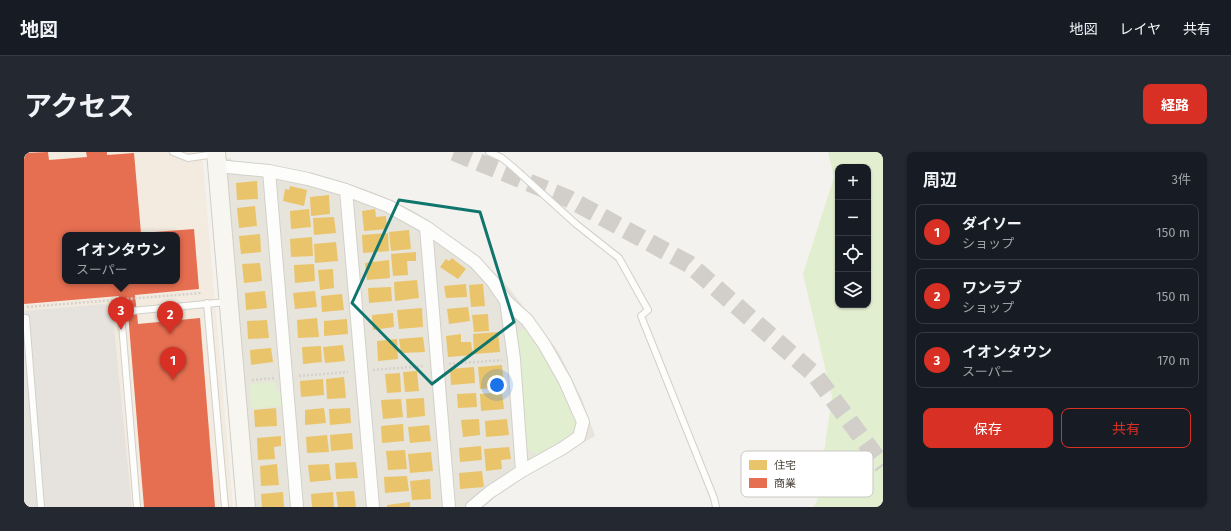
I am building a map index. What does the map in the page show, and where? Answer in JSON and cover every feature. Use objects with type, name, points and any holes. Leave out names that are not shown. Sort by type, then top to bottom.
[{"type":"street","points":[[246,507],[216,157],[269,171],[308,179],[346,190],[388,206],[426,227],[474,262],[493,282],[506,300],[527,320],[544,344],[565,381],[583,422],[579,437],[563,448],[522,471],[490,492],[472,507]]},
{"type":"street","points":[[269,171],[297,507]]},
{"type":"street","points":[[346,190],[373,507]]},
{"type":"street","points":[[426,227],[449,507]]},
{"type":"street","points":[[506,300],[514,358],[522,471]]},
{"type":"lane","points":[[174,152],[188,158],[216,157]]},
{"type":"lane","points":[[490,152],[502,158],[576,224],[619,258],[648,310],[641,316],[714,498],[716,507]]},
{"type":"lane","points":[[137,507],[120,312],[228,302]]},
{"type":"lane","points":[[207,304],[225,507]]},
{"type":"lane","points":[[24,318],[26,318],[41,507]]},
{"type":"path","points":[[24,307],[124,297],[202,292]]},
{"type":"path","points":[[249,380],[514,358]]},
{"type":"highlighted area","points":[[399,200],[480,212],[514,322],[432,384],[352,303]]},
{"type":"shaded area","points":[[24,152],[202,152],[233,507],[24,507]]},
{"type":"shaded area","points":[[230,158],[233,162],[269,165],[308,172],[346,183],[375,193],[414,211],[443,231],[482,261],[504,282],[558,351],[582,399],[595,436],[524,476],[496,496],[484,507],[253,507],[224,159]]},
{"type":"shaded area","points":[[103,304],[112,306],[132,507],[24,507],[24,311]]},
{"type":"green space","points":[[828,152],[883,152],[883,507],[813,507],[818,497],[873,497],[873,451],[824,451],[832,397],[803,274],[834,177]]},
{"type":"green space","points":[[526,329],[560,385],[577,421],[571,435],[537,455],[527,449],[517,331]]},
{"type":"green space","points":[[275,382],[275,391],[280,391],[282,406],[251,409],[250,384]]},
{"type":"building: 住宅","points":[[257,181],[258,199],[237,200],[236,183]]},
{"type":"building: 住宅","points":[[290,186],[307,190],[304,206],[283,201],[285,189],[289,190]]},
{"type":"building: 住宅","points":[[329,195],[330,214],[311,216],[310,197]]},
{"type":"building: 住宅","points":[[255,206],[257,226],[239,228],[237,208]]},
{"type":"building: 住宅","points":[[309,209],[311,227],[291,229],[290,211]]},
{"type":"building: 住宅","points":[[375,209],[376,217],[386,216],[387,229],[364,231],[362,211]]},
{"type":"building: 住宅","points":[[334,217],[336,233],[314,235],[313,218]]},
{"type":"building: 住宅","points":[[409,230],[411,249],[391,251],[389,232]]},
{"type":"building: 住宅","points":[[388,233],[389,251],[363,253],[362,235]]},
{"type":"building: 住宅","points":[[260,234],[261,252],[241,254],[239,236]]},
{"type":"building: 住宅","points":[[312,237],[313,256],[291,257],[290,239]]},
{"type":"building: 住宅","points":[[336,242],[338,261],[315,263],[314,244]]},
{"type":"building: 住宅","points":[[416,252],[416,261],[407,261],[408,275],[393,276],[391,254]]},
{"type":"building: 住宅","points":[[452,258],[466,269],[458,279],[440,267],[446,259],[449,261]]},
{"type":"building: 住宅","points":[[389,260],[390,278],[367,280],[365,263]]},
{"type":"building: 住宅","points":[[260,263],[262,281],[244,283],[242,264]]},
{"type":"building: 住宅","points":[[314,264],[315,281],[295,283],[294,265]]},
{"type":"building: 住宅","points":[[333,269],[334,288],[320,290],[318,270]]},
{"type":"building: 住宅","points":[[417,280],[419,298],[395,301],[394,282]]},
{"type":"building: 住宅","points":[[466,284],[467,297],[446,298],[444,286]]},
{"type":"building: 住宅","points":[[483,284],[485,306],[471,307],[469,285]]},
{"type":"building: 住宅","points":[[391,287],[392,301],[369,303],[368,288]]},
{"type":"building: 住宅","points":[[265,291],[267,308],[246,310],[245,293]]},
{"type":"building: 住宅","points":[[315,291],[317,307],[295,309],[293,293]]},
{"type":"building: 住宅","points":[[342,294],[344,310],[322,312],[321,296]]},
{"type":"building: 住宅","points":[[468,307],[470,321],[449,324],[447,309]]},
{"type":"building: 住宅","points":[[422,308],[423,327],[399,329],[397,310]]},
{"type":"building: 住宅","points":[[393,313],[394,327],[373,330],[372,315]]},
{"type":"building: 住宅","points":[[488,314],[489,331],[474,332],[472,315]]},
{"type":"building: 住宅","points":[[317,318],[319,337],[298,338],[297,320]]},
{"type":"building: 住宅","points":[[347,319],[348,334],[324,336],[324,321]]},
{"type":"building: 住宅","points":[[267,320],[269,338],[248,339],[247,321]]},
{"type":"building: 住宅","points":[[498,332],[500,352],[474,354],[473,334]]},
{"type":"building: 住宅","points":[[461,334],[461,342],[471,342],[473,355],[448,357],[446,336]]},
{"type":"building: 住宅","points":[[423,337],[425,352],[401,353],[399,339]]},
{"type":"building: 住宅","points":[[397,339],[398,359],[378,361],[377,341]]},
{"type":"building: 住宅","points":[[343,345],[345,361],[325,363],[323,347]]},
{"type":"building: 住宅","points":[[321,346],[322,362],[303,364],[302,347]]},
{"type":"building: 住宅","points":[[271,348],[273,362],[251,365],[250,350]]},
{"type":"building: 住宅","points":[[502,365],[504,387],[480,389],[478,367]]},
{"type":"building: 住宅","points":[[474,367],[475,383],[451,385],[450,369]]},
{"type":"building: 住宅","points":[[417,371],[419,391],[405,392],[403,372]]},
{"type":"building: 住宅","points":[[400,373],[401,392],[387,393],[385,374]]},
{"type":"building: 住宅","points":[[344,377],[346,398],[327,399],[326,379]]},
{"type":"building: 住宅","points":[[323,379],[324,395],[301,397],[300,381]]},
{"type":"building: 住宅","points":[[502,392],[504,409],[481,411],[480,394]]},
{"type":"building: 住宅","points":[[476,393],[477,407],[458,408],[457,394]]},
{"type":"building: 住宅","points":[[424,398],[425,416],[407,418],[406,399]]},
{"type":"building: 住宅","points":[[401,399],[403,417],[383,419],[381,400]]},
{"type":"building: 住宅","points":[[276,408],[277,426],[255,427],[254,410]]},
{"type":"building: 住宅","points":[[324,408],[326,423],[305,425],[305,410]]},
{"type":"building: 住宅","points":[[350,408],[351,423],[330,425],[329,409]]},
{"type":"building: 住宅","points":[[479,419],[480,435],[463,437],[461,420]]},
{"type":"building: 住宅","points":[[507,419],[509,435],[486,437],[485,421]]},
{"type":"building: 住宅","points":[[403,424],[404,441],[382,443],[381,426]]},
{"type":"building: 住宅","points":[[429,425],[431,441],[410,443],[408,427]]},
{"type":"building: 住宅","points":[[352,433],[353,449],[331,451],[330,435]]},
{"type":"building: 住宅","points":[[327,435],[329,452],[307,453],[306,437]]},
{"type":"building: 住宅","points":[[281,436],[281,446],[274,447],[275,459],[258,460],[257,438]]},
{"type":"building: 住宅","points":[[481,446],[482,460],[460,462],[459,448]]},
{"type":"building: 住宅","points":[[509,447],[511,459],[501,460],[502,469],[486,471],[484,449]]},
{"type":"building: 住宅","points":[[405,450],[407,469],[388,470],[386,451]]},
{"type":"building: 住宅","points":[[431,452],[433,471],[410,473],[408,454]]},
{"type":"building: 住宅","points":[[356,462],[358,478],[336,479],[335,463]]},
{"type":"building: 住宅","points":[[277,464],[279,485],[261,486],[260,466]]},
{"type":"building: 住宅","points":[[329,464],[331,480],[310,482],[308,465]]},
{"type":"building: 住宅","points":[[482,471],[484,487],[460,489],[459,473]]},
{"type":"building: 住宅","points":[[407,476],[409,491],[385,493],[384,477]]},
{"type":"building: 住宅","points":[[430,479],[431,499],[412,500],[410,481]]},
{"type":"building: 住宅","points":[[354,491],[356,507],[338,507],[336,492]]},
{"type":"building: 住宅","points":[[283,492],[284,507],[262,507],[261,494]]},
{"type":"building: 住宅","points":[[333,492],[334,507],[312,507],[311,494]]},
{"type":"building: 住宅","points":[[410,502],[410,507],[387,507],[387,505]]},
{"type":"building: 商業","points":[[48,152],[49,160],[87,157],[86,152],[107,152],[107,155],[134,153],[141,232],[62,232],[62,284],[180,284],[180,232],[154,232],[194,229],[199,289],[135,295],[138,324],[200,318],[215,507],[144,507],[127,301],[119,302],[119,296],[24,304],[24,153]]},
{"type":"tunnel","points":[[454,152],[569,199],[689,264],[815,375],[872,451]]},
{"type":"tunnel","points":[[873,453],[883,466]]},
{"type":"place","name":"イオンタウン","points":[[121,330]]},
{"type":"place","name":"ワンラブ","points":[[170,334]]},
{"type":"place","name":"ダイソー","points":[[173,380]]}]
